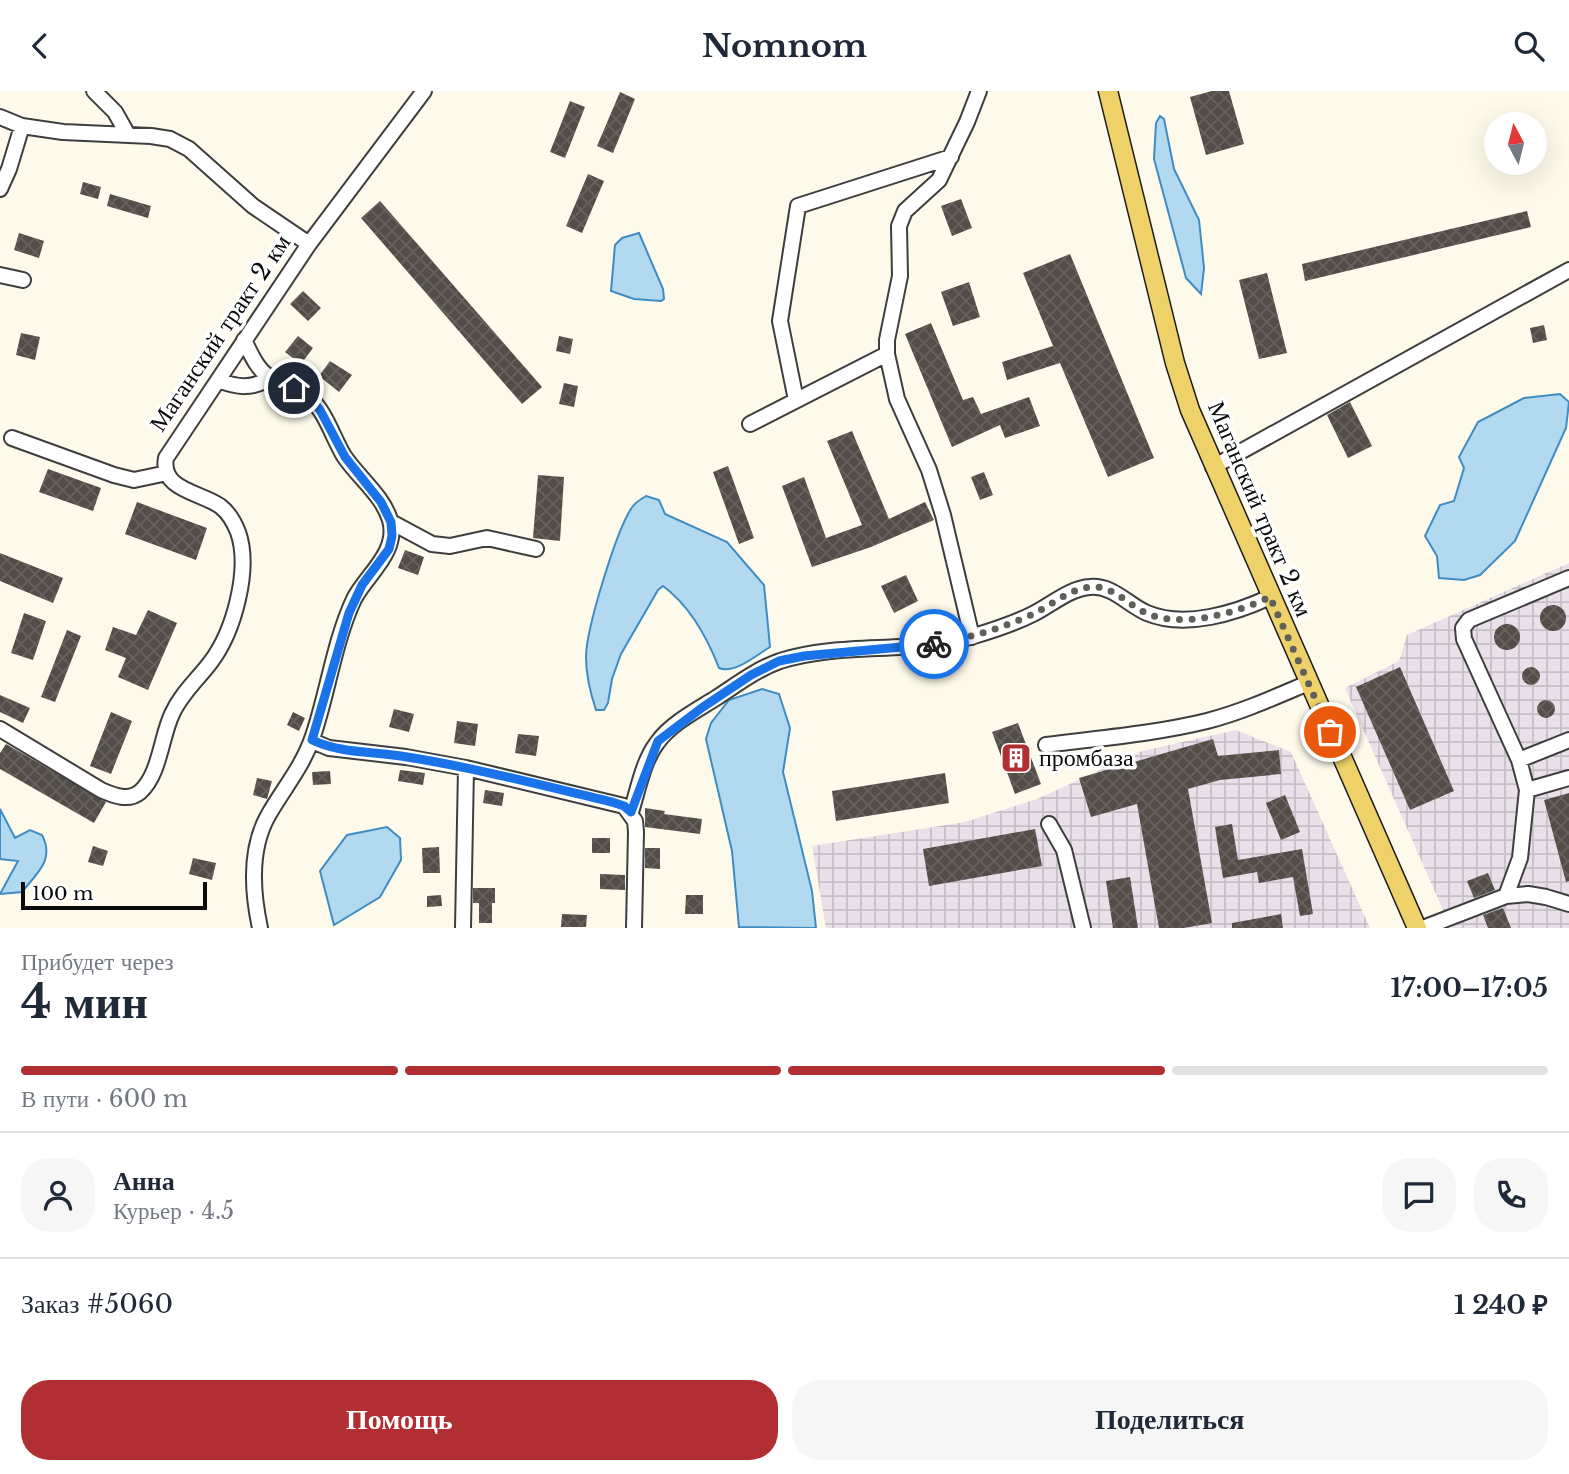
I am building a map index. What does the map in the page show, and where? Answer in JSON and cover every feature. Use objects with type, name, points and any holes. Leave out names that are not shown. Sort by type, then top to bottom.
[{"type":"main road","name":"Маганский тракт 2 км","points":[[1108,91],[1175,362],[1190,410],[1417,928]]},
{"type":"street","points":[[94,91],[115,112],[128,135]]},
{"type":"street","name":"Маганский тракт 2 км","points":[[0,729],[117,797],[138,794],[145,786],[174,710],[211,662],[228,633],[239,593],[242,562],[238,531],[222,508],[178,487],[167,473],[166,458],[309,244],[424,91]]},
{"type":"street","points":[[972,637],[943,515],[929,470],[897,400],[887,354],[887,340],[900,276],[900,226],[905,211],[939,180],[979,91]]},
{"type":"street","points":[[0,117],[22,126],[63,132],[170,139],[189,149],[253,206],[309,244]]},
{"type":"street","points":[[0,189],[22,126]]},
{"type":"street","points":[[796,400],[780,321],[798,206],[951,157]]},
{"type":"street","points":[[1213,467],[1569,270]]},
{"type":"street","points":[[0,275],[23,280]]},
{"type":"street","points":[[244,340],[259,367],[271,378],[309,397],[320,410],[345,457],[381,502],[391,522],[389,549],[362,585],[349,613],[312,740],[292,781],[268,816],[260,836],[254,878],[255,905],[260,928]]},
{"type":"street","points":[[750,424],[887,354]]},
{"type":"street","points":[[218,380],[247,387],[259,385],[271,378]]},
{"type":"street","points":[[12,438],[134,480],[167,473]]},
{"type":"street","points":[[391,522],[432,544],[450,546],[487,538],[536,549]]},
{"type":"street","points":[[1506,896],[1520,858],[1527,790],[1520,760],[1464,639],[1463,628],[1469,620],[1569,578]]},
{"type":"street","points":[[631,812],[658,741],[751,675],[779,661],[804,656],[932,645],[972,637],[1032,615],[1074,591],[1090,587],[1104,589],[1146,613],[1164,618],[1190,619],[1220,614],[1270,597]]},
{"type":"street","points":[[1046,745],[1168,729],[1207,721],[1242,711],[1308,684]]},
{"type":"street","points":[[312,740],[330,748],[406,757],[466,768],[624,806],[635,821],[639,927]]},
{"type":"street","points":[[1520,760],[1569,740]]},
{"type":"street","points":[[463,928],[466,768]]},
{"type":"street","points":[[1527,790],[1569,778]]},
{"type":"street","points":[[1049,824],[1064,850],[1083,928]]},
{"type":"street","points":[[1423,928],[1506,896],[1537,895],[1569,904]]},
{"type":"shaded area","points":[[1569,563],[1569,928],[1451,928],[1345,688],[1399,661],[1407,635]]},
{"type":"shaded area","points":[[1236,730],[1291,752],[1370,928],[826,928],[812,846],[965,822],[1037,799],[1142,751]]},
{"type":"water","points":[[1160,116],[1164,119],[1174,169],[1199,220],[1204,268],[1201,294],[1186,278],[1154,159],[1156,123]]},
{"type":"water","points":[[639,233],[663,289],[664,299],[661,301],[634,299],[611,291],[615,245],[622,238]]},
{"type":"water","points":[[1560,394],[1569,402],[1566,428],[1515,541],[1480,575],[1464,580],[1439,578],[1437,556],[1425,536],[1440,505],[1454,501],[1464,468],[1459,457],[1478,422],[1524,398]]},
{"type":"water","points":[[646,496],[659,500],[665,514],[727,542],[764,585],[770,647],[732,669],[719,668],[697,623],[663,586],[658,590],[621,654],[612,679],[608,703],[604,710],[596,710],[586,664],[591,625],[626,517],[633,506]]},
{"type":"water","points":[[762,689],[779,694],[790,728],[783,772],[812,891],[816,928],[739,927],[732,851],[706,739],[711,723],[729,700]]},
{"type":"water","points":[[0,809],[15,838],[30,830],[42,835],[45,844],[43,866],[22,892],[0,894],[18,861],[0,859]]},
{"type":"water","points":[[387,827],[400,838],[401,860],[380,897],[334,925],[320,871],[347,835]]},
{"type":"building","points":[[1212,91],[1229,91],[1244,144],[1206,155],[1190,97]]},
{"type":"building","points":[[620,92],[635,99],[613,153],[597,146]]},
{"type":"building","points":[[570,101],[585,107],[565,158],[550,152]]},
{"type":"building","points":[[588,174],[604,181],[582,233],[566,226]]},
{"type":"building","points":[[83,182],[101,187],[98,199],[80,194]]},
{"type":"building","points":[[110,194],[151,206],[148,218],[107,206]]},
{"type":"building","points":[[961,199],[972,228],[952,236],[941,206]]},
{"type":"building","points":[[380,201],[542,387],[522,404],[361,218]]},
{"type":"building","points":[[1527,211],[1531,227],[1305,281],[1302,264]]},
{"type":"building","points":[[19,233],[44,241],[39,258],[14,250]]},
{"type":"building","points":[[1070,254],[1154,458],[1108,477],[1060,363],[1007,380],[1002,362],[1053,346],[1023,273]]},
{"type":"building","points":[[1267,273],[1287,353],[1259,359],[1239,280]]},
{"type":"building","points":[[969,282],[980,317],[953,326],[941,292]]},
{"type":"building","points":[[303,291],[321,308],[308,321],[290,304]]},
{"type":"building","points":[[931,323],[963,400],[973,397],[981,414],[1029,397],[1040,426],[1005,438],[1000,425],[952,447],[905,334]]},
{"type":"building","points":[[1544,325],[1547,340],[1533,343],[1530,328]]},
{"type":"building","points":[[21,333],[40,337],[35,360],[16,355]]},
{"type":"building","points":[[298,336],[313,348],[301,364],[285,352]]},
{"type":"building","points":[[559,336],[573,339],[570,354],[556,351]]},
{"type":"building","points":[[330,361],[352,375],[339,392],[319,376]]},
{"type":"building","points":[[564,383],[578,386],[574,407],[559,404]]},
{"type":"building","points":[[1350,402],[1372,446],[1348,458],[1327,415]]},
{"type":"building","points":[[852,431],[889,519],[925,502],[934,520],[871,547],[812,567],[782,486],[804,477],[826,538],[862,525],[827,441]]},
{"type":"building","points":[[728,466],[754,538],[739,544],[713,472]]},
{"type":"building","points":[[48,469],[101,488],[93,511],[39,492]]},
{"type":"building","points":[[984,472],[993,495],[980,500],[971,477]]},
{"type":"building","points":[[538,475],[564,477],[560,541],[533,538]]},
{"type":"building","points":[[137,502],[207,528],[196,560],[125,534]]},
{"type":"building","points":[[405,550],[424,557],[418,575],[398,568]]},
{"type":"building","points":[[0,553],[63,578],[53,603],[0,581]]},
{"type":"building","points":[[906,575],[918,601],[894,613],[881,586]]},
{"type":"building","points":[[1553,605],[1562,609],[1566,618],[1562,627],[1553,631],[1544,627],[1540,618],[1544,609]]},
{"type":"building","points":[[148,610],[177,623],[148,690],[118,677],[126,658],[105,650],[113,627],[136,635]]},
{"type":"building","points":[[24,613],[46,621],[33,660],[11,653]]},
{"type":"building","points":[[1507,624],[1516,628],[1520,637],[1516,646],[1507,650],[1498,646],[1494,637],[1498,628]]},
{"type":"building","points":[[67,630],[81,636],[55,702],[41,697]]},
{"type":"building","points":[[1400,667],[1454,791],[1410,810],[1356,687]]},
{"type":"building","points":[[1531,667],[1537,670],[1540,676],[1537,682],[1531,685],[1525,682],[1522,676],[1525,670]]},
{"type":"building","points":[[0,695],[30,708],[23,723],[0,712]]},
{"type":"building","points":[[1542,700],[1550,700],[1555,709],[1553,716],[1542,718],[1537,713],[1537,705]]},
{"type":"building","points":[[394,709],[414,714],[409,732],[389,727]]},
{"type":"building","points":[[111,712],[132,721],[111,774],[90,766]]},
{"type":"building","points":[[293,712],[305,718],[299,731],[287,725]]},
{"type":"building","points":[[457,721],[478,724],[475,746],[454,743]]},
{"type":"building","name":"промбаза","points":[[1018,723],[1041,784],[1015,794],[992,732]]},
{"type":"building","points":[[518,734],[539,736],[536,756],[515,753]]},
{"type":"building","points":[[1213,739],[1218,756],[1279,750],[1281,774],[1220,780],[1188,789],[1212,923],[1184,928],[1159,928],[1137,804],[1091,817],[1079,778]]},
{"type":"building","points":[[6,744],[106,802],[94,823],[0,769],[0,753]]},
{"type":"building","points":[[400,770],[425,773],[423,785],[398,781]]},
{"type":"building","points":[[330,771],[331,784],[313,785],[312,772]]},
{"type":"building","points":[[945,773],[949,803],[836,821],[832,791]]},
{"type":"building","points":[[257,778],[272,781],[267,799],[253,795]]},
{"type":"building","points":[[485,790],[504,793],[502,806],[483,803]]},
{"type":"building","points":[[1569,793],[1569,881],[1566,882],[1544,800]]},
{"type":"building","points":[[1285,795],[1300,832],[1281,840],[1266,803]]},
{"type":"building","points":[[645,808],[665,811],[664,814],[702,819],[700,834],[645,827]]},
{"type":"building","points":[[1232,824],[1238,860],[1302,849],[1313,914],[1300,916],[1293,877],[1259,883],[1257,872],[1223,878],[1215,827]]},
{"type":"building","points":[[1035,829],[1042,866],[929,886],[923,849]]},
{"type":"building","points":[[592,838],[610,838],[610,853],[592,853]]},
{"type":"building","points":[[93,846],[108,851],[103,866],[88,862]]},
{"type":"building","points":[[439,847],[440,873],[423,873],[422,848]]},
{"type":"building","points":[[645,848],[660,848],[660,869],[645,868]]},
{"type":"building","points":[[193,858],[216,863],[212,880],[189,874]]},
{"type":"building","points":[[1488,873],[1495,890],[1474,898],[1467,881]]},
{"type":"building","points":[[600,874],[625,875],[625,890],[600,889]]},
{"type":"building","points":[[1130,877],[1138,928],[1113,928],[1106,881]]},
{"type":"building","points":[[473,888],[495,888],[492,923],[479,923],[479,903],[473,903]]},
{"type":"building","points":[[441,895],[442,906],[427,907],[427,896]]},
{"type":"building","points":[[686,895],[703,895],[703,914],[685,914]]},
{"type":"building","points":[[1503,908],[1511,928],[1488,928],[1483,915]]},
{"type":"building","points":[[562,914],[587,915],[586,927],[561,927]]},
{"type":"building","points":[[1281,914],[1283,928],[1232,928],[1232,923]]},
{"type":"way so far","points":[[934,644],[972,637],[1000,627],[1032,615],[1074,591],[1090,587],[1104,589],[1146,613],[1164,618],[1190,619],[1220,614],[1270,597],[1330,732]]},
{"type":"place","name":"промбаза","points":[[1016,758]]},
{"type":"route","points":[[294,388],[309,397],[320,410],[345,457],[381,502],[391,522],[389,549],[354,600],[322,702],[312,740],[330,748],[406,757],[466,768],[612,802],[631,812],[640,782],[658,741],[751,675],[779,661],[804,656],[934,644]]}]
